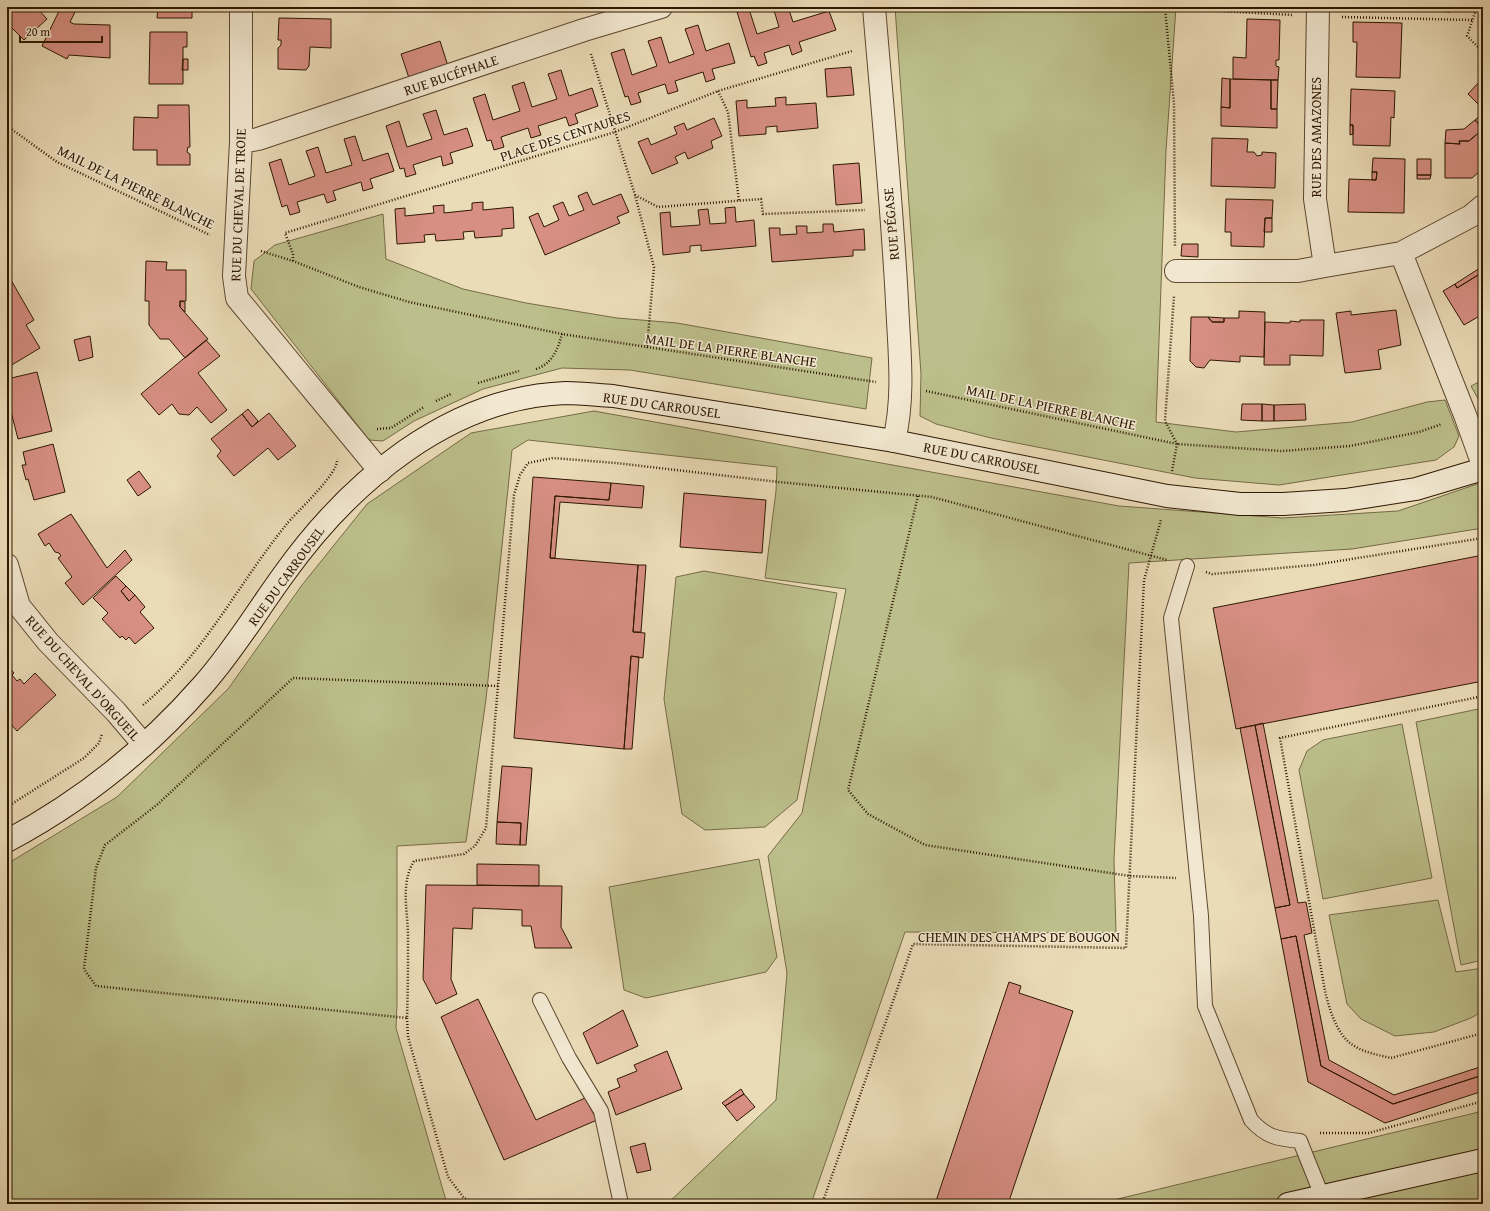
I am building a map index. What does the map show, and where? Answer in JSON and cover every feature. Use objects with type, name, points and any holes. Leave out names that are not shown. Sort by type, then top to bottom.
[{"type":"street","name":"RUE DU CHEVAL DE TROIE","points":[[241,7],[241,142],[234,276],[237,298],[380,471]]},
{"type":"street","name":"RUE BUCÉPHALE","points":[[241,142],[258,140],[584,30],[661,7]]},
{"type":"street","name":"RUE PÉGASE","points":[[874,7],[894,259],[900,386],[898,423],[894,441]]},
{"type":"street","name":"RUE DES AMAZONES","points":[[1318,7],[1315,199],[1325,266]]},
{"type":"street","points":[[1176,271],[1298,271],[1401,254],[1471,216],[1483,206]]},
{"type":"street","points":[[1401,254],[1466,415],[1483,466]]},
{"type":"street","name":"RUE DU CARROUSEL","points":[[7,841],[35,825],[91,787],[144,745],[203,685],[252,622],[284,574],[323,525],[400,453],[427,436],[487,408],[512,401],[566,393],[613,396],[894,441],[1167,496],[1240,504],[1283,504],[1345,500],[1416,489],[1483,469]]},
{"type":"street","name":"RUE DU CHEVAL D'ORGUEIL","points":[[7,565],[19,606],[48,642],[116,712],[144,745]]},
{"type":"street","points":[[1288,1204],[1483,1160]]},
{"type":"lane","points":[[1187,566],[1171,618],[1201,916],[1205,1006],[1251,1120],[1258,1127],[1276,1139],[1300,1141],[1322,1196]]},
{"type":"lane","points":[[540,1000],[569,1058],[601,1111],[621,1204]]},
{"type":"path","points":[[1177,444],[1165,421],[1176,271],[1174,104],[1164,7],[1195,10]]},
{"type":"path","points":[[1476,7],[1467,36],[1483,52]]},
{"type":"path","points":[[584,30],[635,195],[654,267],[647,348]]},
{"type":"path","name":"PLACE DES CENTAURES","points":[[292,261],[293,254],[285,233],[615,132],[718,91],[849,51],[877,49]]},
{"type":"path","points":[[718,91],[728,112],[739,201]]},
{"type":"path","name":"MAIL DE LA PIERRE BLANCHE","points":[[7,126],[57,162],[215,238],[292,261],[359,287],[409,302],[562,334],[900,386],[1177,444],[1282,451],[1350,446],[1419,432],[1466,415]]},
{"type":"path","points":[[635,195],[658,207],[761,199],[763,214],[890,209]]},
{"type":"path","points":[[478,1204],[464,1198],[448,1177],[408,1037],[408,935],[406,889],[408,872],[414,861],[464,854],[475,846],[486,828],[514,495],[520,475],[528,462],[553,458],[616,463],[932,497],[1152,556],[1212,574],[1314,565],[1483,538]]},
{"type":"path","points":[[918,496],[848,790],[868,814],[925,845],[1130,876],[1197,879]]},
{"type":"path","name":"CHEMIN DES CHAMPS DE BOUGON","points":[[822,1204],[913,944],[1126,948],[1144,580],[1152,556]]},
{"type":"path","points":[[407,1018],[96,986],[84,969],[96,868],[104,844],[164,799],[293,678],[498,686]]},
{"type":"path","points":[[1483,696],[1280,738],[1325,991],[1332,1018],[1350,1043],[1376,1055],[1391,1058],[1483,1033]]},
{"type":"path","points":[[1300,1141],[1322,1132],[1369,1133],[1483,1101]]},
{"type":"green space","points":[[895,7],[1176,7],[1166,151],[1156,422],[1236,432],[1352,422],[1427,402],[1445,400],[1459,436],[1454,447],[1436,460],[1279,485],[1195,478],[991,438],[936,424],[920,416],[921,374]]},
{"type":"green space","points":[[383,214],[386,259],[463,289],[526,303],[617,318],[677,323],[872,358],[866,409],[630,370],[562,368],[483,389],[414,421],[383,441],[369,440],[251,289],[254,261],[275,245]]},
{"type":"green space","points":[[1483,380],[1483,408],[1471,386]]},
{"type":"green space","points":[[594,411],[1119,506],[1283,518],[1398,511],[1483,482],[1483,528],[1352,549],[1129,563],[1114,860],[1116,933],[905,932],[811,1204],[667,1204],[776,1100],[787,973],[768,856],[802,813],[846,589],[765,578],[776,491],[777,467],[528,440],[512,450],[486,699],[466,842],[397,846],[396,1028],[447,1204],[7,1204],[7,864],[117,797],[228,689],[302,585],[367,504],[471,433]]},
{"type":"green space","points":[[704,571],[837,593],[797,800],[765,827],[705,830],[682,814],[664,699],[676,577]]},
{"type":"green space","points":[[1483,708],[1483,960],[1461,965],[1416,722]]},
{"type":"green space","points":[[1402,724],[1432,878],[1323,899],[1299,770],[1307,751],[1323,740]]},
{"type":"green space","points":[[759,859],[777,957],[766,972],[646,998],[624,990],[609,887]]},
{"type":"green space","points":[[1438,900],[1456,972],[1483,968],[1483,1011],[1471,1018],[1434,1032],[1395,1036],[1361,1019],[1347,1004],[1329,915]]},
{"type":"green space","points":[[1483,1111],[1483,1204],[1097,1204]]},
{"type":"building","points":[[7,7],[36,7],[47,19],[24,40],[10,26],[7,26]]},
{"type":"building","points":[[61,7],[75,12],[70,22],[74,24],[110,25],[110,58],[69,55],[67,59],[42,46]]},
{"type":"building","points":[[158,7],[192,7],[192,18],[157,18]]},
{"type":"building","points":[[492,7],[505,7],[493,11]]},
{"type":"building","points":[[773,7],[788,7],[793,22],[829,11],[836,30],[799,42],[802,51],[792,55],[789,45],[764,53],[767,63],[758,66],[754,56],[751,57],[737,12],[749,9],[757,34],[779,27]]},
{"type":"building","points":[[1435,7],[1450,7],[1450,12],[1435,11]]},
{"type":"building","points":[[279,18],[331,19],[331,48],[310,47],[309,66],[306,70],[278,69],[278,48],[281,45],[281,40],[278,40]]},
{"type":"building","points":[[1247,19],[1280,20],[1279,60],[1276,60],[1276,66],[1279,67],[1278,80],[1233,79],[1233,57],[1246,58]]},
{"type":"building","points":[[1353,22],[1402,23],[1400,78],[1356,77],[1357,42],[1353,42]]},
{"type":"building","points":[[698,25],[706,51],[729,43],[735,63],[712,69],[715,79],[706,82],[703,72],[675,81],[678,91],[668,94],[665,84],[638,93],[641,102],[631,105],[628,96],[625,97],[611,53],[624,49],[632,75],[657,66],[648,41],[661,37],[669,63],[694,54],[685,29]]},
{"type":"building","points":[[150,32],[187,32],[187,47],[183,47],[183,84],[149,84]]},
{"type":"building","points":[[440,41],[448,66],[409,78],[401,54]]},
{"type":"building","points":[[183,59],[188,59],[188,70],[182,70]]},
{"type":"building","points":[[851,67],[854,95],[827,97],[825,69]]},
{"type":"building","points":[[561,70],[569,96],[592,88],[598,106],[575,114],[578,123],[569,126],[566,117],[538,126],[541,135],[531,138],[528,128],[501,137],[504,147],[494,150],[491,140],[487,141],[473,98],[485,94],[493,120],[520,111],[512,86],[524,82],[532,107],[557,99],[548,74]]},
{"type":"building","points":[[1222,78],[1230,79],[1230,108],[1221,107]]},
{"type":"building","points":[[1230,79],[1271,80],[1271,109],[1277,109],[1277,128],[1221,126],[1221,107],[1230,108]]},
{"type":"building","points":[[1271,80],[1278,80],[1277,109],[1271,109]]},
{"type":"building","points":[[1479,82],[1483,85],[1483,102],[1480,106],[1468,94]]},
{"type":"building","points":[[1351,89],[1395,91],[1394,118],[1391,117],[1390,146],[1353,145],[1353,125],[1350,125]]},
{"type":"building","points":[[786,97],[786,105],[816,103],[818,128],[777,132],[777,126],[766,127],[766,134],[739,136],[736,101],[747,100],[747,108],[776,106],[775,98]]},
{"type":"building","points":[[158,105],[189,105],[190,147],[188,147],[187,152],[190,154],[190,165],[157,165],[157,150],[133,150],[134,117],[158,118]]},
{"type":"building","points":[[436,110],[444,135],[467,128],[473,146],[450,153],[453,163],[443,166],[441,156],[413,165],[416,174],[406,177],[404,168],[400,169],[386,126],[399,121],[407,147],[432,139],[423,114]]},
{"type":"building","points":[[1483,113],[1483,129],[1475,120]]},
{"type":"building","points":[[714,118],[722,136],[711,141],[713,148],[688,159],[685,152],[675,157],[678,163],[652,174],[638,142],[648,138],[651,145],[677,134],[674,127],[684,123],[687,130]]},
{"type":"building","points":[[1475,120],[1483,129],[1469,141],[1459,141],[1460,144],[1445,143],[1446,130],[1464,129]]},
{"type":"building","points":[[1350,125],[1353,125],[1353,134],[1350,135]]},
{"type":"building","points":[[1483,129],[1483,163],[1479,167],[1479,172],[1472,178],[1445,178],[1445,143],[1460,144],[1459,141],[1469,141]]},
{"type":"building","points":[[355,136],[363,161],[388,153],[394,171],[370,179],[373,188],[363,191],[361,182],[333,191],[336,200],[327,203],[324,194],[297,202],[300,212],[290,215],[287,205],[282,207],[269,163],[281,159],[289,185],[315,176],[306,151],[318,147],[326,173],[352,165],[344,139]]},
{"type":"building","points":[[1212,138],[1248,139],[1247,152],[1254,152],[1257,156],[1262,155],[1262,152],[1276,153],[1275,188],[1211,186]]},
{"type":"building","points":[[1373,158],[1405,159],[1404,213],[1348,212],[1349,179],[1376,180],[1377,172],[1372,172]]},
{"type":"building","points":[[1417,159],[1431,159],[1431,175],[1417,175]]},
{"type":"building","points":[[859,163],[862,203],[836,205],[833,165]]},
{"type":"building","points":[[1372,172],[1377,172],[1376,180],[1372,180]]},
{"type":"building","points":[[1417,175],[1431,175],[1430,179],[1417,179]]},
{"type":"building","points":[[587,192],[593,205],[621,194],[629,212],[617,217],[620,223],[545,255],[529,217],[538,213],[544,227],[559,220],[553,206],[563,202],[569,216],[584,210],[578,196]]},
{"type":"building","points":[[1226,199],[1273,200],[1272,218],[1265,218],[1264,247],[1231,246],[1231,232],[1225,232]]},
{"type":"building","points":[[483,202],[483,210],[513,207],[514,228],[502,229],[502,236],[475,238],[474,231],[463,232],[464,239],[436,241],[435,234],[424,235],[425,242],[397,244],[395,209],[405,208],[405,216],[434,213],[433,206],[444,205],[444,213],[472,210],[472,203]]},
{"type":"building","points":[[735,207],[736,222],[754,220],[756,246],[701,251],[701,245],[690,246],[690,252],[663,255],[660,213],[670,212],[671,227],[700,225],[698,210],[708,209],[710,224],[726,223],[725,208]]},
{"type":"building","points":[[1265,218],[1272,218],[1272,232],[1264,232]]},
{"type":"building","points":[[823,224],[833,224],[834,232],[864,229],[865,250],[853,250],[853,256],[772,262],[769,228],[780,228],[780,235],[797,234],[796,226],[807,226],[807,233],[823,232]]},
{"type":"building","points":[[1182,244],[1198,244],[1198,257],[1181,256]]},
{"type":"building","points":[[146,261],[167,262],[166,270],[186,270],[186,301],[180,301],[180,307],[208,339],[185,358],[169,339],[160,339],[149,325],[149,301],[145,301]]},
{"type":"building","points":[[1480,268],[1483,272],[1457,288],[1455,284]]},
{"type":"building","points":[[1483,272],[1483,314],[1464,325],[1443,291],[1455,284],[1457,288]]},
{"type":"building","points":[[11,280],[34,320],[26,325],[40,348],[10,366],[7,361],[7,283]]},
{"type":"building","points":[[180,301],[185,302],[185,312],[180,307]]},
{"type":"building","points":[[1396,310],[1401,345],[1378,350],[1381,369],[1345,373],[1336,313],[1351,311],[1351,315]]},
{"type":"building","points":[[1239,311],[1265,312],[1264,357],[1240,356],[1240,362],[1210,360],[1204,368],[1196,367],[1190,361],[1191,317],[1208,317],[1212,322],[1224,322],[1224,318],[1239,318]]},
{"type":"building","points":[[1208,317],[1224,318],[1224,322],[1212,322]]},
{"type":"building","points":[[1300,320],[1324,320],[1323,356],[1290,355],[1290,365],[1264,365],[1265,322],[1290,323],[1290,321],[1300,322]]},
{"type":"building","points":[[90,336],[93,357],[79,361],[74,340]]},
{"type":"building","points":[[206,340],[220,356],[198,373],[227,410],[211,423],[197,407],[189,415],[179,414],[172,404],[159,415],[141,394]]},
{"type":"building","points":[[37,372],[52,431],[18,439],[7,396],[7,379]]},
{"type":"building","points":[[1242,404],[1262,404],[1262,421],[1241,420]]},
{"type":"building","points":[[1262,404],[1274,405],[1274,421],[1262,421]]},
{"type":"building","points":[[1305,404],[1306,420],[1274,421],[1274,405]]},
{"type":"building","points":[[248,409],[258,421],[252,427],[242,414]]},
{"type":"building","points":[[269,413],[296,446],[278,460],[268,448],[234,476],[217,456],[221,451],[211,439],[242,414],[252,427]]},
{"type":"building","points":[[53,444],[65,492],[34,500],[22,465],[26,465],[23,452]]},
{"type":"building","points":[[139,471],[151,487],[138,496],[127,480]]},
{"type":"building","points":[[533,477],[611,483],[609,500],[555,496],[550,558],[638,565],[633,632],[645,633],[643,658],[631,656],[624,749],[514,738]]},
{"type":"building","points":[[611,483],[644,486],[642,508],[560,502],[555,558],[550,558],[555,496],[609,500]]},
{"type":"building","points":[[684,493],[766,500],[762,553],[680,547]]},
{"type":"building","points":[[71,514],[107,568],[125,550],[132,560],[83,605],[65,583],[72,577],[58,558],[61,556],[59,553],[55,552],[49,543],[45,546],[38,534]]},
{"type":"building","points":[[1483,555],[1483,681],[1236,729],[1213,608]]},
{"type":"building","points":[[638,565],[646,565],[641,632],[633,632]]},
{"type":"building","points":[[116,576],[126,586],[121,591],[129,601],[135,595],[145,607],[140,612],[154,628],[135,644],[129,637],[126,640],[122,636],[120,638],[102,619],[108,613],[93,598]]},
{"type":"building","points":[[126,586],[135,595],[129,601],[121,591]]},
{"type":"building","points":[[631,656],[639,657],[632,749],[624,749]]},
{"type":"building","points":[[7,665],[14,673],[12,675],[17,681],[20,679],[24,684],[35,673],[56,695],[17,731],[7,720]]},
{"type":"building","points":[[1263,723],[1298,903],[1306,902],[1312,933],[1304,935],[1329,1060],[1394,1095],[1483,1066],[1483,1075],[1393,1104],[1321,1066],[1296,936],[1281,939],[1275,908],[1290,905],[1255,725]]},
{"type":"building","points":[[1255,725],[1290,905],[1275,908],[1240,728]]},
{"type":"building","points":[[502,766],[532,768],[526,845],[520,845],[521,823],[497,822]]},
{"type":"building","points":[[497,822],[521,823],[520,845],[496,844]]},
{"type":"building","points":[[477,864],[539,865],[539,886],[477,885]]},
{"type":"building","points":[[426,885],[562,886],[561,927],[572,948],[535,948],[531,926],[522,926],[522,910],[473,908],[472,929],[453,928],[451,979],[457,994],[436,1004],[423,979]]},
{"type":"building","points":[[1296,936],[1321,1066],[1393,1104],[1483,1075],[1483,1091],[1385,1123],[1308,1082],[1281,939]]},
{"type":"building","points":[[1009,982],[1021,986],[1019,993],[1073,1011],[1008,1204],[935,1204]]},
{"type":"building","points":[[478,999],[536,1120],[585,1098],[597,1120],[504,1160],[441,1017]]},
{"type":"building","points":[[623,1010],[638,1046],[597,1064],[583,1033]]},
{"type":"building","points":[[667,1051],[682,1089],[616,1115],[608,1092],[620,1087],[617,1079],[637,1071],[634,1065]]},
{"type":"building","points":[[741,1089],[744,1094],[725,1106],[722,1103]]},
{"type":"building","points":[[744,1094],[755,1107],[737,1121],[725,1106]]},
{"type":"building","points":[[645,1143],[651,1170],[637,1173],[630,1147]]}]
